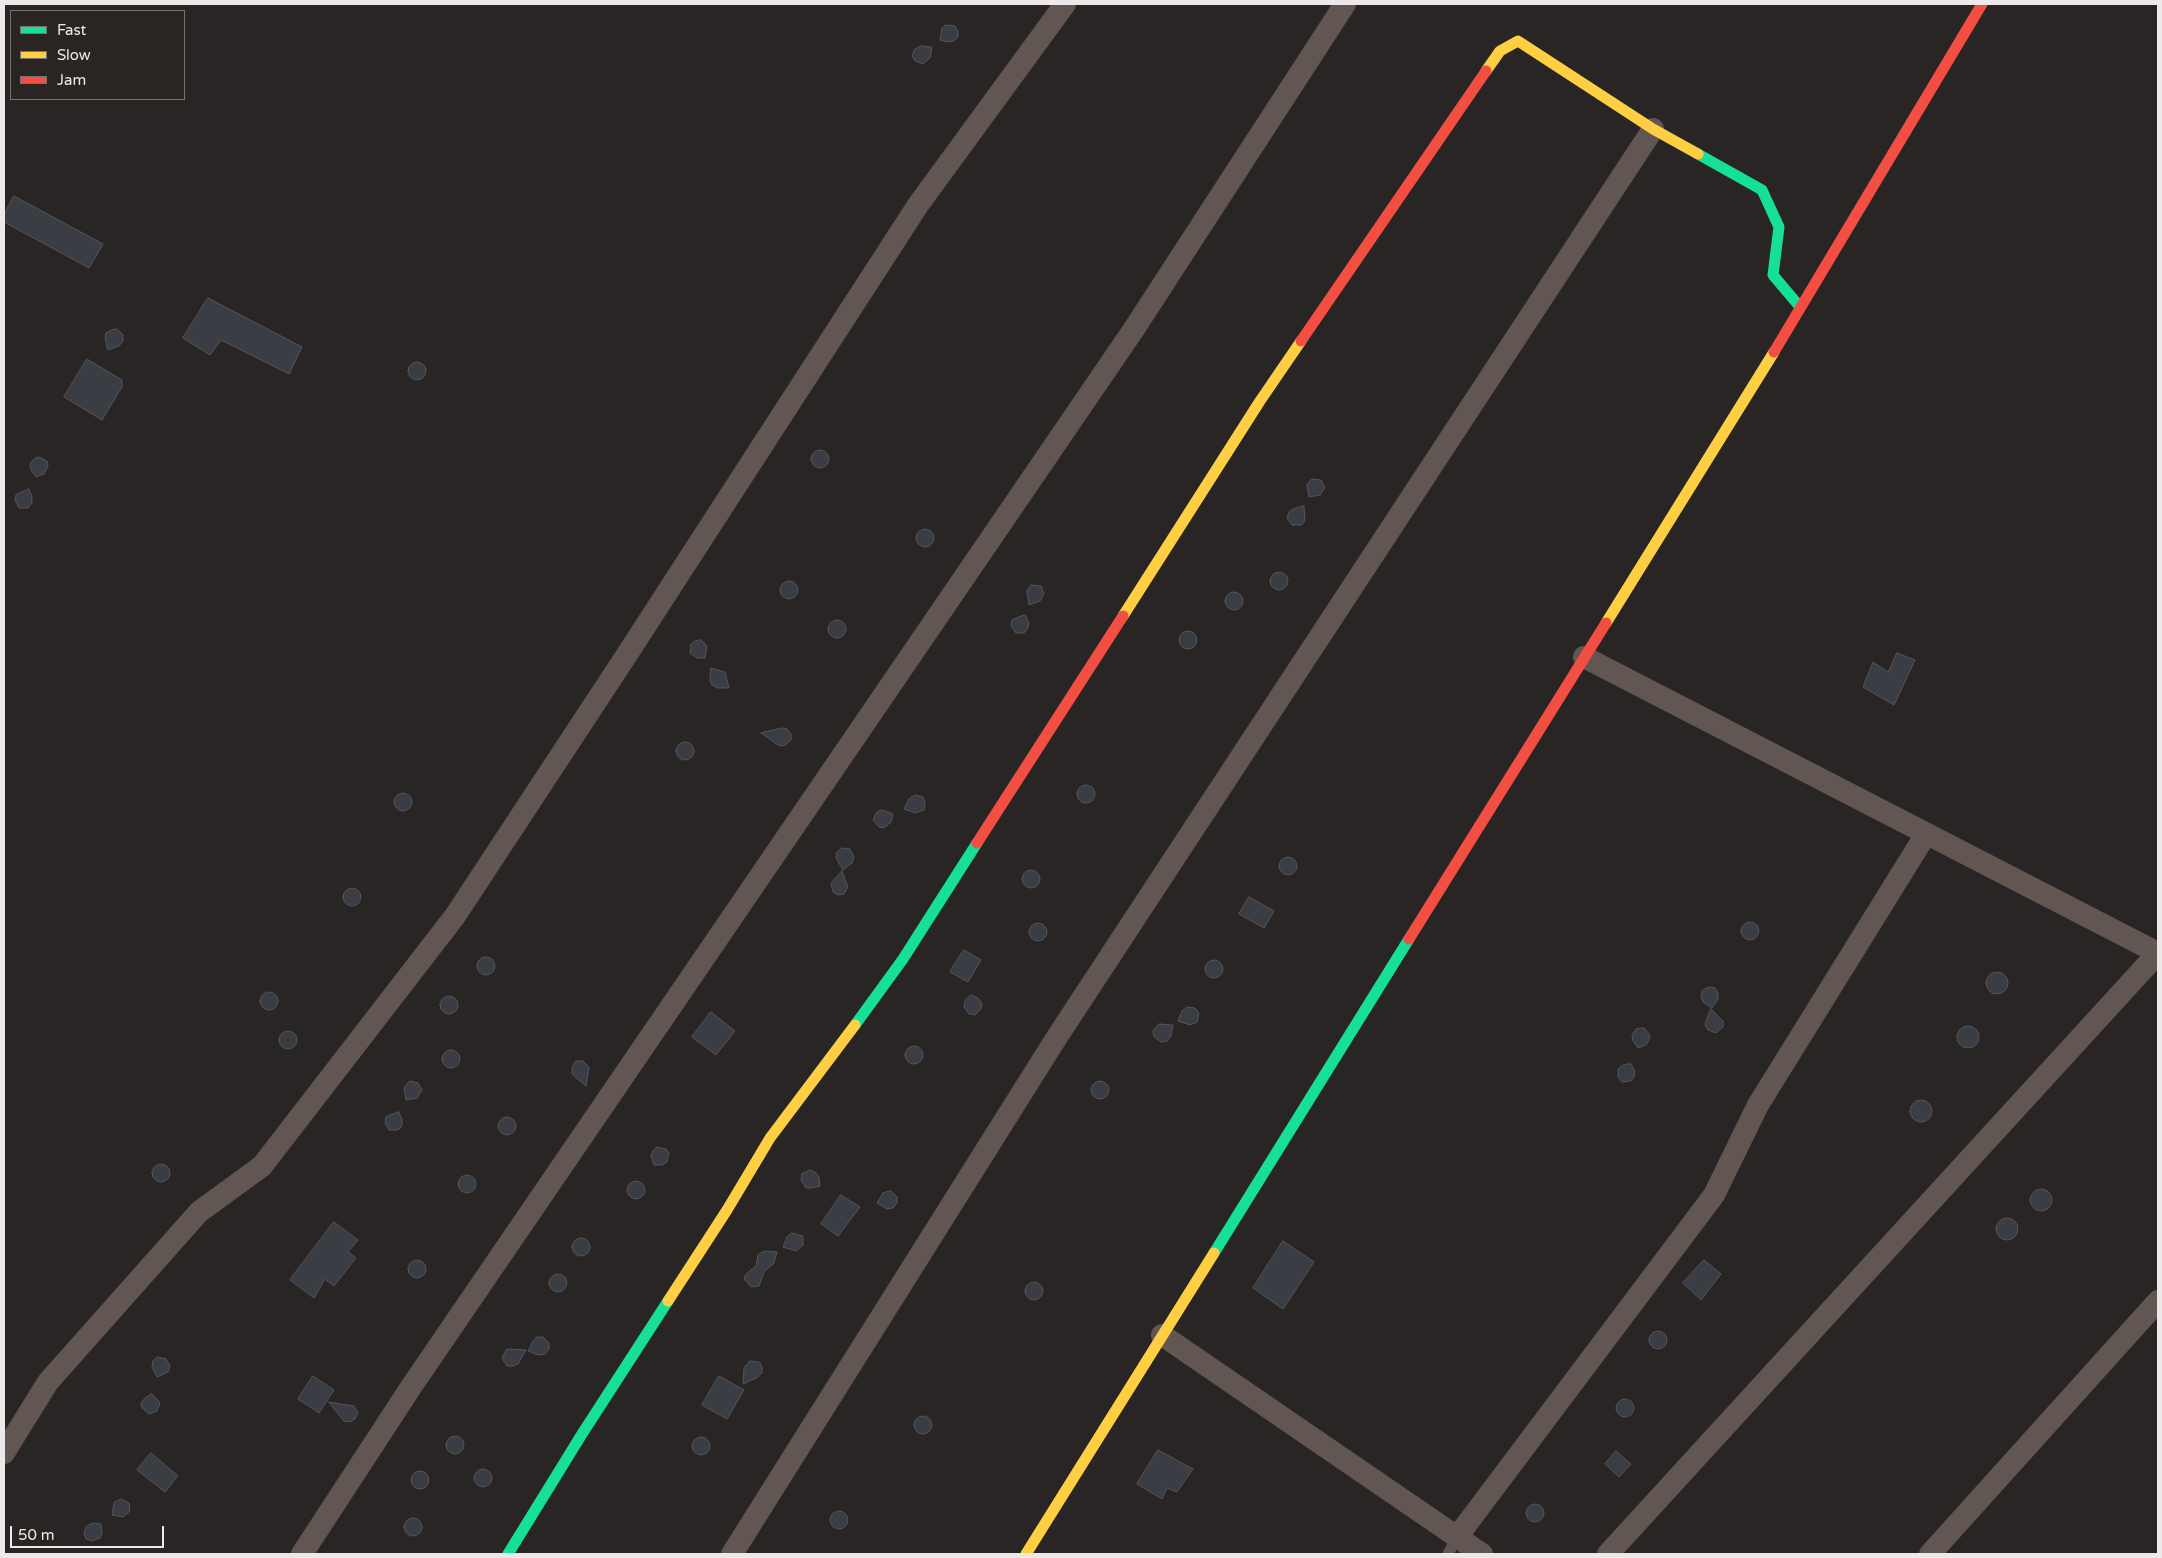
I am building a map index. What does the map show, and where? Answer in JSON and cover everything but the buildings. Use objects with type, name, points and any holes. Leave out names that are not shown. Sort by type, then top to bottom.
[{"type":"street","points":[[4,1453],[48,1382],[199,1212],[262,1166],[455,916],[918,205],[1065,4]]},
{"type":"street","points":[[302,1554],[411,1387],[1134,329],[1345,4]]},
{"type":"street","points":[[1026,1554],[1734,418],[1982,4]]},
{"type":"street","points":[[508,1554],[582,1434],[727,1210],[770,1138],[903,959],[1260,401],[1500,51],[1518,41],[1653,129],[1762,190],[1779,227],[1773,275],[1800,307]]},
{"type":"street","points":[[732,1554],[1057,1037],[1653,129]]},
{"type":"street","points":[[1584,657],[2158,953],[1608,1554]]},
{"type":"street","points":[[1453,1546],[1714,1195],[1758,1105],[1926,834]]},
{"type":"street","points":[[1930,1554],[2158,1301]]},
{"type":"street","points":[[1162,1335],[1453,1546],[1482,1554]]},
{"type":"traffic: fast","points":[[1698,154],[1762,190],[1779,227],[1773,275],[1800,307]]},
{"type":"traffic: fast","points":[[855,1025],[903,959],[977,843]]},
{"type":"traffic: fast","points":[[1214,1253],[1409,939]]},
{"type":"traffic: fast","points":[[508,1554],[582,1434],[668,1301]]},
{"type":"traffic: slow","points":[[1486,71],[1500,51],[1518,41],[1653,129],[1698,154]]},
{"type":"traffic: slow","points":[[1123,616],[1260,401],[1301,341]]},
{"type":"traffic: slow","points":[[1606,623],[1774,352]]},
{"type":"traffic: slow","points":[[668,1301],[727,1210],[770,1138],[855,1025]]},
{"type":"traffic: slow","points":[[1026,1554],[1214,1253]]},
{"type":"traffic: jam","points":[[1774,352],[1982,4]]},
{"type":"traffic: jam","points":[[1301,341],[1486,71]]},
{"type":"traffic: jam","points":[[977,843],[1123,616]]},
{"type":"traffic: jam","points":[[1409,939],[1606,623]]}]
